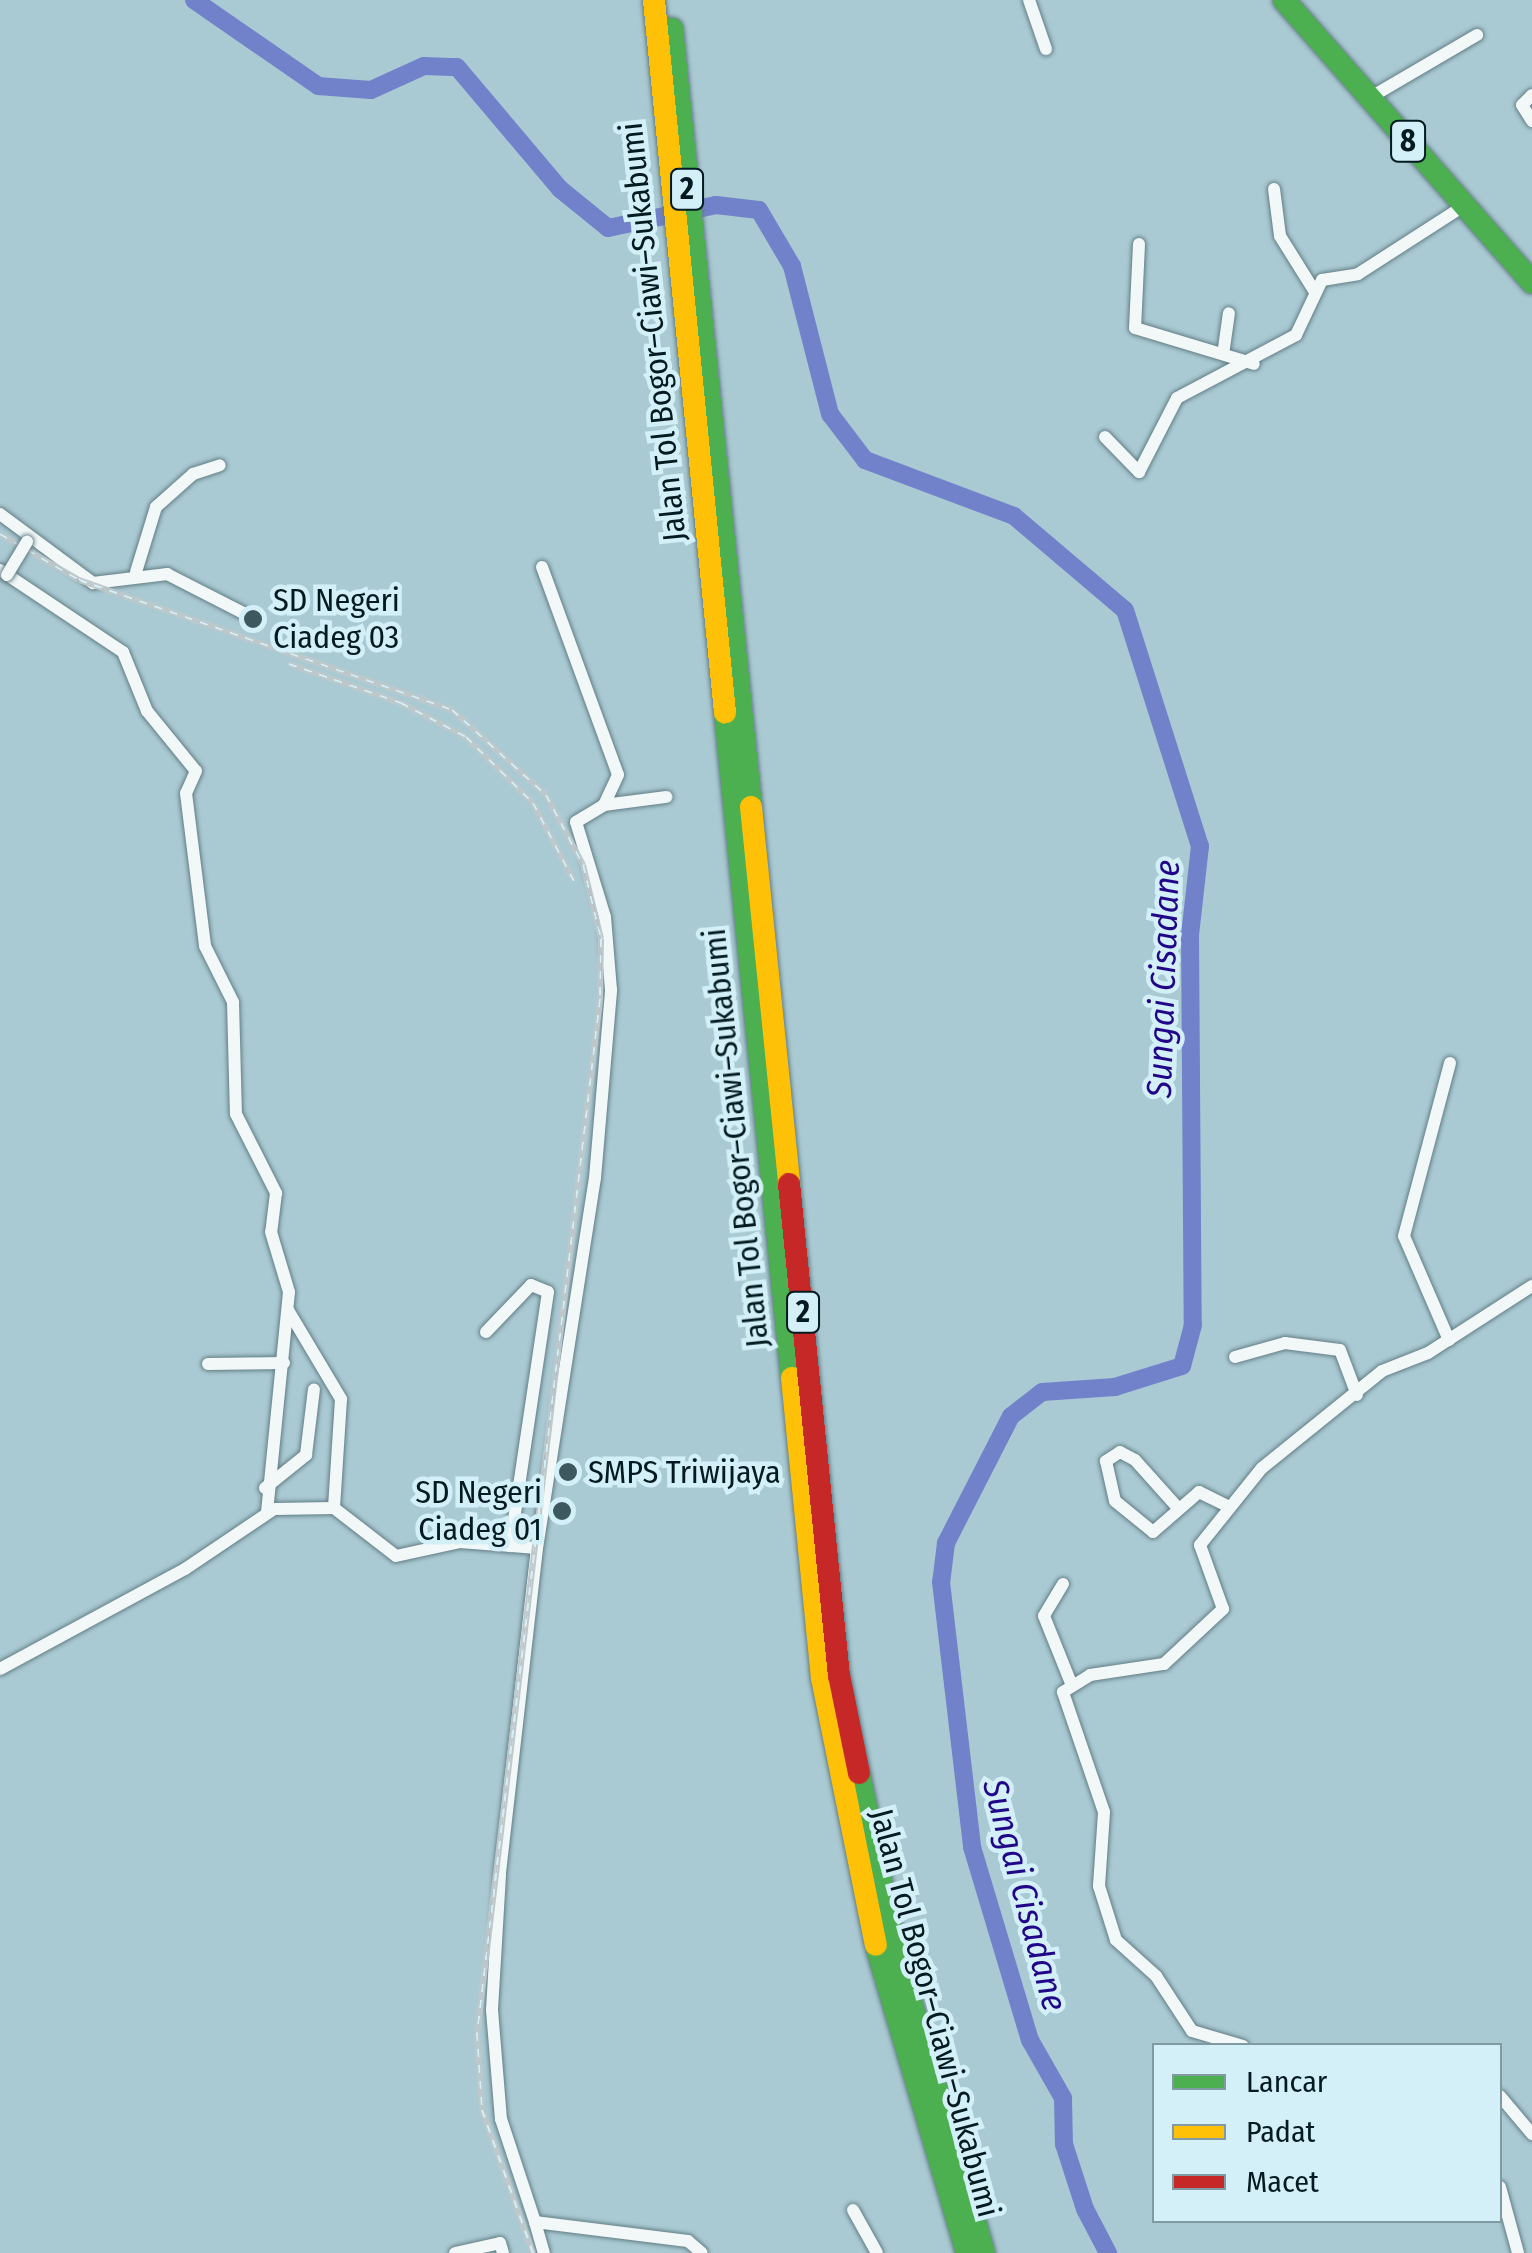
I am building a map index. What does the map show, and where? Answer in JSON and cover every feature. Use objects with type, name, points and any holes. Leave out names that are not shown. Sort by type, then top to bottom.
[{"type":"highway","name":"8","points":[[1284,0],[1532,282]]},
{"type":"highway","name":"Jalan Tol Bogor–Ciawi–Sukabumi","points":[[663,11],[822,1678],[876,1945],[967,2253]]},
{"type":"highway","name":"Jalan Tol Bogor–Ciawi–Sukabumi","points":[[694,357],[839,1675],[893,1940],[984,2253]]},
{"type":"street","points":[[1029,0],[1046,49]]},
{"type":"street","points":[[1371,97],[1477,35]]},
{"type":"street","points":[[1532,95],[1522,105],[1532,121]]},
{"type":"street","points":[[1274,189],[1280,236],[1315,292]]},
{"type":"street","points":[[1105,437],[1140,472],[1174,402],[1254,364],[1306,325],[1315,292],[1465,205]]},
{"type":"street","points":[[1139,244],[1135,328],[1224,348],[1254,364]]},
{"type":"street","points":[[1224,348],[1229,312]]},
{"type":"street","points":[[136,572],[156,506],[193,474],[220,465]]},
{"type":"street","points":[[0,514],[81,570],[93,583],[136,572],[166,574],[253,618]]},
{"type":"street","points":[[81,570],[28,542],[3,572],[123,652],[147,712],[195,766],[186,793],[204,946],[233,1002],[236,1114],[276,1193],[271,1232],[288,1310],[265,1488],[267,1511]]},
{"type":"street","points":[[542,567],[618,775],[604,805],[576,827],[605,917],[611,990],[595,1178],[537,1548],[492,2000],[500,2120],[544,2253]]},
{"type":"street","points":[[604,805],[666,796]]},
{"type":"street","points":[[1449,1340],[1404,1236],[1450,1063]]},
{"type":"street","points":[[486,1332],[531,1284],[548,1292],[510,1546]]},
{"type":"street","points":[[1071,1683],[1159,1667],[1220,1612],[1199,1549],[1228,1506],[1312,1423],[1357,1395],[1382,1371],[1449,1340],[1532,1286]]},
{"type":"street","points":[[288,1310],[341,1399],[334,1508]]},
{"type":"street","points":[[1236,1357],[1285,1343],[1340,1350],[1357,1395]]},
{"type":"street","points":[[208,1364],[284,1363]]},
{"type":"street","points":[[265,1488],[306,1455],[314,1389]]},
{"type":"street","points":[[1178,1508],[1134,1460],[1120,1452],[1106,1461],[1109,1491],[1144,1528],[1160,1529],[1178,1508],[1206,1491],[1228,1506]]},
{"type":"street","points":[[0,1669],[185,1570],[267,1511],[334,1508],[396,1556],[452,1542],[537,1548]]},
{"type":"street","points":[[1062,1584],[1044,1616],[1071,1683]]},
{"type":"street","points":[[1071,1683],[1062,1699],[1102,1803],[1099,1886],[1112,1933],[1156,1976],[1192,2031],[1233,2043]]},
{"type":"street","points":[[1502,2098],[1532,2134]]},
{"type":"street","points":[[1502,2194],[1518,2253]]},
{"type":"street","points":[[853,2210],[877,2253]]},
{"type":"street","points":[[535,2222],[688,2240],[702,2253]]},
{"type":"street","points":[[455,2253],[500,2243],[503,2253]]},
{"type":"waterway","name":"Sungai Cisadane","points":[[194,0],[318,86],[371,90],[424,66],[457,67],[560,189],[608,228],[716,205],[759,210],[792,266],[830,414],[865,460],[1014,516],[1125,610],[1200,846],[1190,935],[1193,1325],[1182,1366],[1115,1387],[1042,1392],[1011,1416],[946,1543],[941,1582],[972,1847],[1030,2040],[1063,2098],[1064,2144],[1085,2209],[1108,2253]]},
{"type":"railway","points":[[0,534],[79,580],[452,710],[546,795],[583,865],[601,939],[600,999],[477,2033],[482,2110],[533,2253]]},
{"type":"railway","points":[[289,664],[401,703],[466,737],[533,803],[574,881]]},
{"type":"traffic: fast","points":[[1284,0],[1532,282]]},
{"type":"traffic: fast","points":[[672,29],[751,807]]},
{"type":"traffic: fast","points":[[725,712],[792,1378]]},
{"type":"traffic: fast","points":[[859,1773],[893,1940],[984,2253]]},
{"type":"traffic: fast","points":[[876,1945],[967,2253]]},
{"type":"traffic: slow","points":[[654,0],[725,712]]},
{"type":"traffic: slow","points":[[751,807],[789,1184]]},
{"type":"traffic: slow","points":[[792,1378],[822,1678],[876,1945]]},
{"type":"traffic: jam","points":[[789,1184],[839,1675],[859,1773]]},
{"type":"place","name":"SD Negeri Ciadeg 03","points":[[253,619]]},
{"type":"place","name":"SMPS Triwijaya","points":[[568,1472]]},
{"type":"place","name":"SD Negeri Ciadeg 01","points":[[562,1511]]}]
